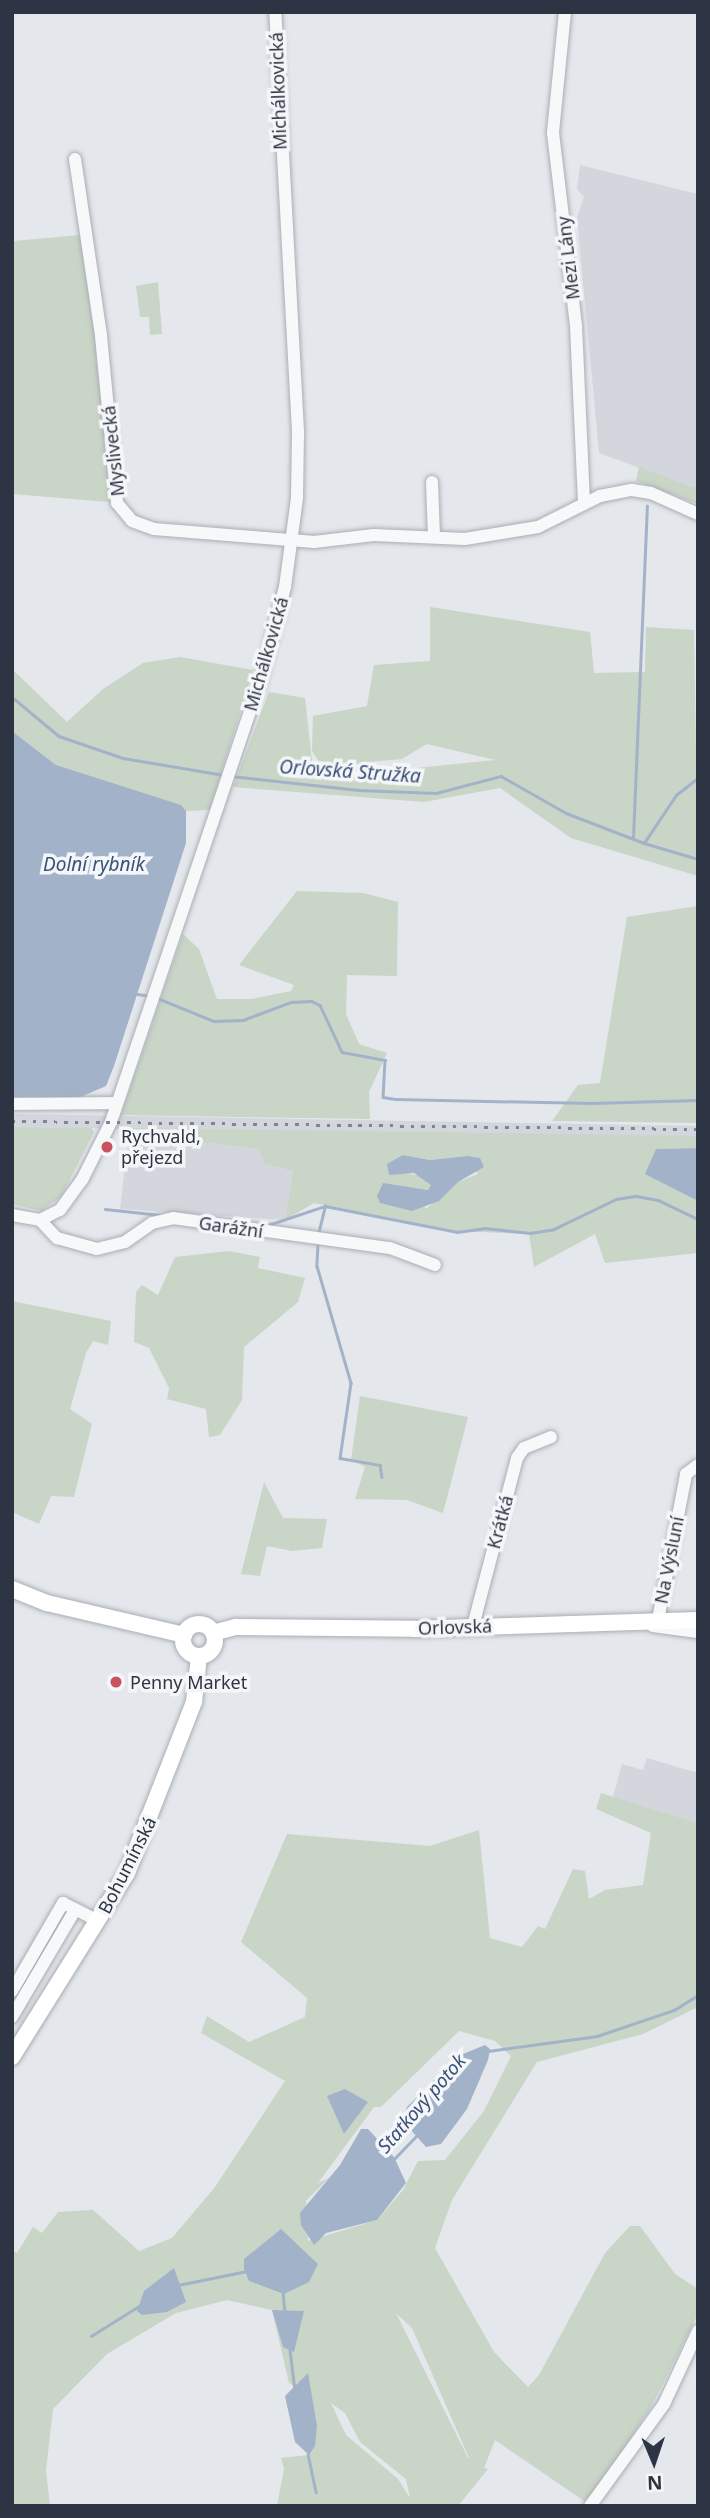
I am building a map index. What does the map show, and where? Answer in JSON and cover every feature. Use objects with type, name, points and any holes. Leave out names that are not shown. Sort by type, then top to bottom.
[{"type":"main road","points":[[12,1590],[47,1603],[184,1635],[201,1624],[214,1633],[213,1649],[199,1657],[186,1650],[184,1635]]},
{"type":"main road","name":"Orlovská","points":[[214,1633],[236,1627],[473,1626],[698,1620]]},
{"type":"main road","name":"Bohumínská","points":[[12,2057],[127,1873],[167,1777],[194,1702],[199,1657]]},
{"type":"street","name":"Michálkovická","points":[[40,1220],[60,1210],[74,1192],[117,1104],[223,794],[274,634],[293,540],[298,430],[275,12]]},
{"type":"street","name":"Mezi Lány","points":[[565,12],[553,133],[576,326],[584,504]]},
{"type":"street","name":"Myslivecká","points":[[75,159],[101,336],[117,503],[132,521],[154,529],[293,540],[434,537],[464,539],[538,527],[600,496],[632,491],[651,494],[698,514]]},
{"type":"street","points":[[432,482],[434,537]]},
{"type":"street","points":[[12,1104],[117,1104]]},
{"type":"street","points":[[12,1215],[40,1220]]},
{"type":"street","name":"Garážní","points":[[40,1220],[57,1238],[97,1249],[125,1242],[152,1223],[173,1219],[390,1248],[435,1265]]},
{"type":"street","name":"Krátká","points":[[473,1626],[517,1458],[524,1448],[551,1437]]},
{"type":"street","name":"Na Výsluní","points":[[658,1620],[686,1474],[698,1465]]},
{"type":"street","points":[[639,1621],[698,1632]]},
{"type":"street","points":[[12,1991],[63,1903],[98,1921]]},
{"type":"street","points":[[12,2017],[75,1909]]},
{"type":"street","points":[[590,2506],[664,2404],[698,2331]]},
{"type":"shaded area","points":[[580,165],[698,194],[698,484],[692,487],[599,453],[577,218],[584,197],[577,189]]},
{"type":"shaded area","points":[[12,1114],[698,1126],[698,1139],[12,1127]]},
{"type":"shaded area","points":[[160,1137],[259,1149],[264,1164],[293,1171],[285,1220],[120,1209],[128,1141]]},
{"type":"shaded area","points":[[647,1758],[698,1773],[698,1823],[613,1797],[622,1764],[643,1770]]},
{"type":"green space","points":[[12,234],[14,241],[80,235],[99,365],[110,502],[12,494]]},
{"type":"green space","points":[[158,282],[162,334],[150,335],[149,317],[140,317],[136,286]]},
{"type":"green space","points":[[639,467],[692,487],[698,484],[698,504],[636,481]]},
{"type":"green space","points":[[430,607],[590,632],[594,673],[645,672],[646,627],[694,630],[698,876],[571,838],[500,788],[424,802],[233,787],[269,692],[305,698],[312,761],[320,763],[312,751],[313,716],[367,706],[374,665],[430,661]],"holes":[[[427,744],[495,760],[377,772],[358,769],[368,762],[402,759]]]},
{"type":"green space","points":[[180,657],[253,670],[210,810],[186,811],[181,805],[81,776],[56,765],[12,731],[12,669],[67,722],[103,689],[143,663]]},
{"type":"green space","points":[[297,891],[363,893],[398,902],[397,976],[347,975],[346,1014],[359,1044],[387,1053],[369,1092],[370,1119],[121,1115],[183,934],[199,949],[217,999],[252,999],[291,991],[294,985],[239,965]]},
{"type":"green space","points":[[698,906],[698,1123],[552,1121],[578,1085],[600,1083],[627,917]]},
{"type":"green space","points":[[12,1127],[91,1128],[94,1132],[61,1197],[41,1211],[12,1204]]},
{"type":"green space","points":[[132,1128],[698,1136],[698,1148],[656,1149],[657,1179],[698,1201],[698,1253],[605,1263],[595,1234],[534,1267],[529,1234],[457,1231],[314,1203],[285,1220],[293,1171],[264,1164],[259,1149],[160,1137],[128,1141]],"holes":[[[403,1155],[430,1160],[467,1156],[478,1174],[458,1182],[426,1209],[414,1188],[428,1190],[432,1185],[423,1176],[397,1172]]]},
{"type":"green space","points":[[229,1251],[260,1257],[258,1268],[305,1278],[298,1302],[244,1347],[242,1400],[220,1435],[209,1437],[206,1409],[167,1399],[169,1388],[149,1348],[134,1342],[136,1292],[142,1285],[158,1295],[175,1257]]},
{"type":"green space","points":[[12,1301],[111,1321],[108,1345],[93,1341],[86,1353],[70,1409],[92,1424],[74,1497],[51,1496],[39,1524],[12,1512]]},
{"type":"green space","points":[[360,1396],[468,1417],[443,1513],[407,1500],[355,1499],[365,1467],[351,1460]]},
{"type":"green space","points":[[264,1482],[283,1518],[327,1519],[322,1548],[292,1551],[267,1546],[260,1576],[241,1574]]},
{"type":"green space","points":[[601,1793],[698,1823],[698,2007],[643,2034],[537,2062],[452,2200],[435,2248],[494,2352],[528,2387],[539,2375],[605,2253],[630,2226],[640,2226],[675,2274],[698,2289],[698,2314],[650,2409],[587,2503],[495,2440],[484,2468],[488,2469],[458,2506],[277,2506],[284,2469],[281,2458],[309,2455],[307,2374],[295,2386],[289,2383],[272,2310],[227,2300],[176,2313],[107,2354],[53,2409],[46,2470],[50,2506],[12,2506],[12,2250],[17,2253],[33,2227],[42,2233],[58,2212],[93,2210],[139,2251],[172,2238],[215,2187],[285,2081],[201,2033],[207,2016],[249,2042],[305,2017],[307,1998],[241,1942],[287,1834],[430,1846],[479,1830],[490,1938],[522,1947],[538,1926],[545,1929],[573,1869],[585,1871],[589,1899],[605,1890],[643,1885],[651,1833],[596,1809]],"holes":[[[459,2031],[495,2041],[511,2056],[484,2111],[445,2160],[418,2161],[403,2190],[377,2220],[308,2241],[306,2201],[329,2178],[318,2183],[374,2107],[381,2107]],[[396,2313],[412,2328],[468,2458]],[[331,2403],[345,2413],[360,2442],[406,2479],[410,2498],[398,2479],[346,2435]]]},
{"type":"water","name":"Dolní rybník","points":[[12,731],[56,765],[181,805],[186,811],[186,843],[114,1066],[106,1086],[78,1098],[12,1097]]},
{"type":"water","points":[[698,1148],[698,1201],[645,1174],[656,1149]]},
{"type":"water","points":[[403,1155],[430,1160],[467,1156],[480,1158],[484,1167],[458,1182],[439,1201],[412,1211],[380,1203],[377,1196],[383,1183],[428,1190],[431,1185],[414,1173],[389,1175],[387,1164]]},
{"type":"water","points":[[485,2045],[490,2049],[488,2060],[467,2109],[441,2144],[426,2147],[403,2121],[407,2107],[458,2056]]},
{"type":"water","points":[[345,2089],[368,2102],[344,2134],[327,2096]]},
{"type":"water","points":[[361,2129],[368,2129],[394,2157],[406,2183],[377,2220],[326,2233],[314,2245],[301,2225],[300,2213],[340,2165]]},
{"type":"water","points":[[281,2229],[318,2264],[309,2282],[284,2294],[249,2281],[244,2269],[244,2259]]},
{"type":"water","points":[[174,2268],[186,2302],[167,2312],[142,2315],[137,2311],[144,2291]]},
{"type":"water","points":[[272,2310],[304,2311],[294,2352],[283,2347]]},
{"type":"water","points":[[308,2373],[317,2426],[315,2446],[309,2455],[295,2442],[285,2396]]},
{"type":"waterway","points":[[633,838],[647,506]]},
{"type":"waterway","name":"Orlovská Stružka","points":[[12,697],[59,736],[123,758],[224,775]]},
{"type":"waterway","name":"Orlovská Stružka","points":[[231,776],[358,790],[436,793],[501,776],[566,813],[644,843],[676,795],[698,778]]},
{"type":"waterway","points":[[644,843],[698,859]]},
{"type":"waterway","points":[[137,994],[151,996]]},
{"type":"waterway","points":[[157,998],[214,1021],[243,1020],[291,1002],[311,1001],[320,1005],[342,1052],[385,1060],[383,1097],[591,1103],[698,1100]]},
{"type":"waterway","points":[[265,1226],[325,1206],[457,1232],[484,1228],[530,1233],[554,1229],[616,1199],[636,1196],[658,1200],[698,1219]]},
{"type":"waterway","points":[[318,1234],[325,1206]]},
{"type":"waterway","points":[[105,1209],[161,1215]]},
{"type":"waterway","points":[[318,1244],[317,1266],[351,1383],[340,1458],[380,1465],[382,1477]]},
{"type":"waterway","name":"Statkový potok","points":[[488,2051],[597,2036],[674,2010],[698,1995]]},
{"type":"waterway","name":"Statkový potok","points":[[394,2159],[416,2136]]},
{"type":"waterway","name":"Statkový potok","points":[[178,2285],[247,2271]]},
{"type":"waterway","points":[[283,2291],[285,2313]]},
{"type":"waterway","name":"Statkový potok","points":[[91,2336],[139,2306]]},
{"type":"waterway","points":[[290,2350],[295,2389]]},
{"type":"waterway","points":[[308,2454],[316,2492]]},
{"type":"railway","points":[[12,1121],[698,1129]]},
{"type":"place","name":"Rychvald, přejezd","points":[[107,1147]]},
{"type":"place","name":"Penny Market","points":[[116,1682]]}]
